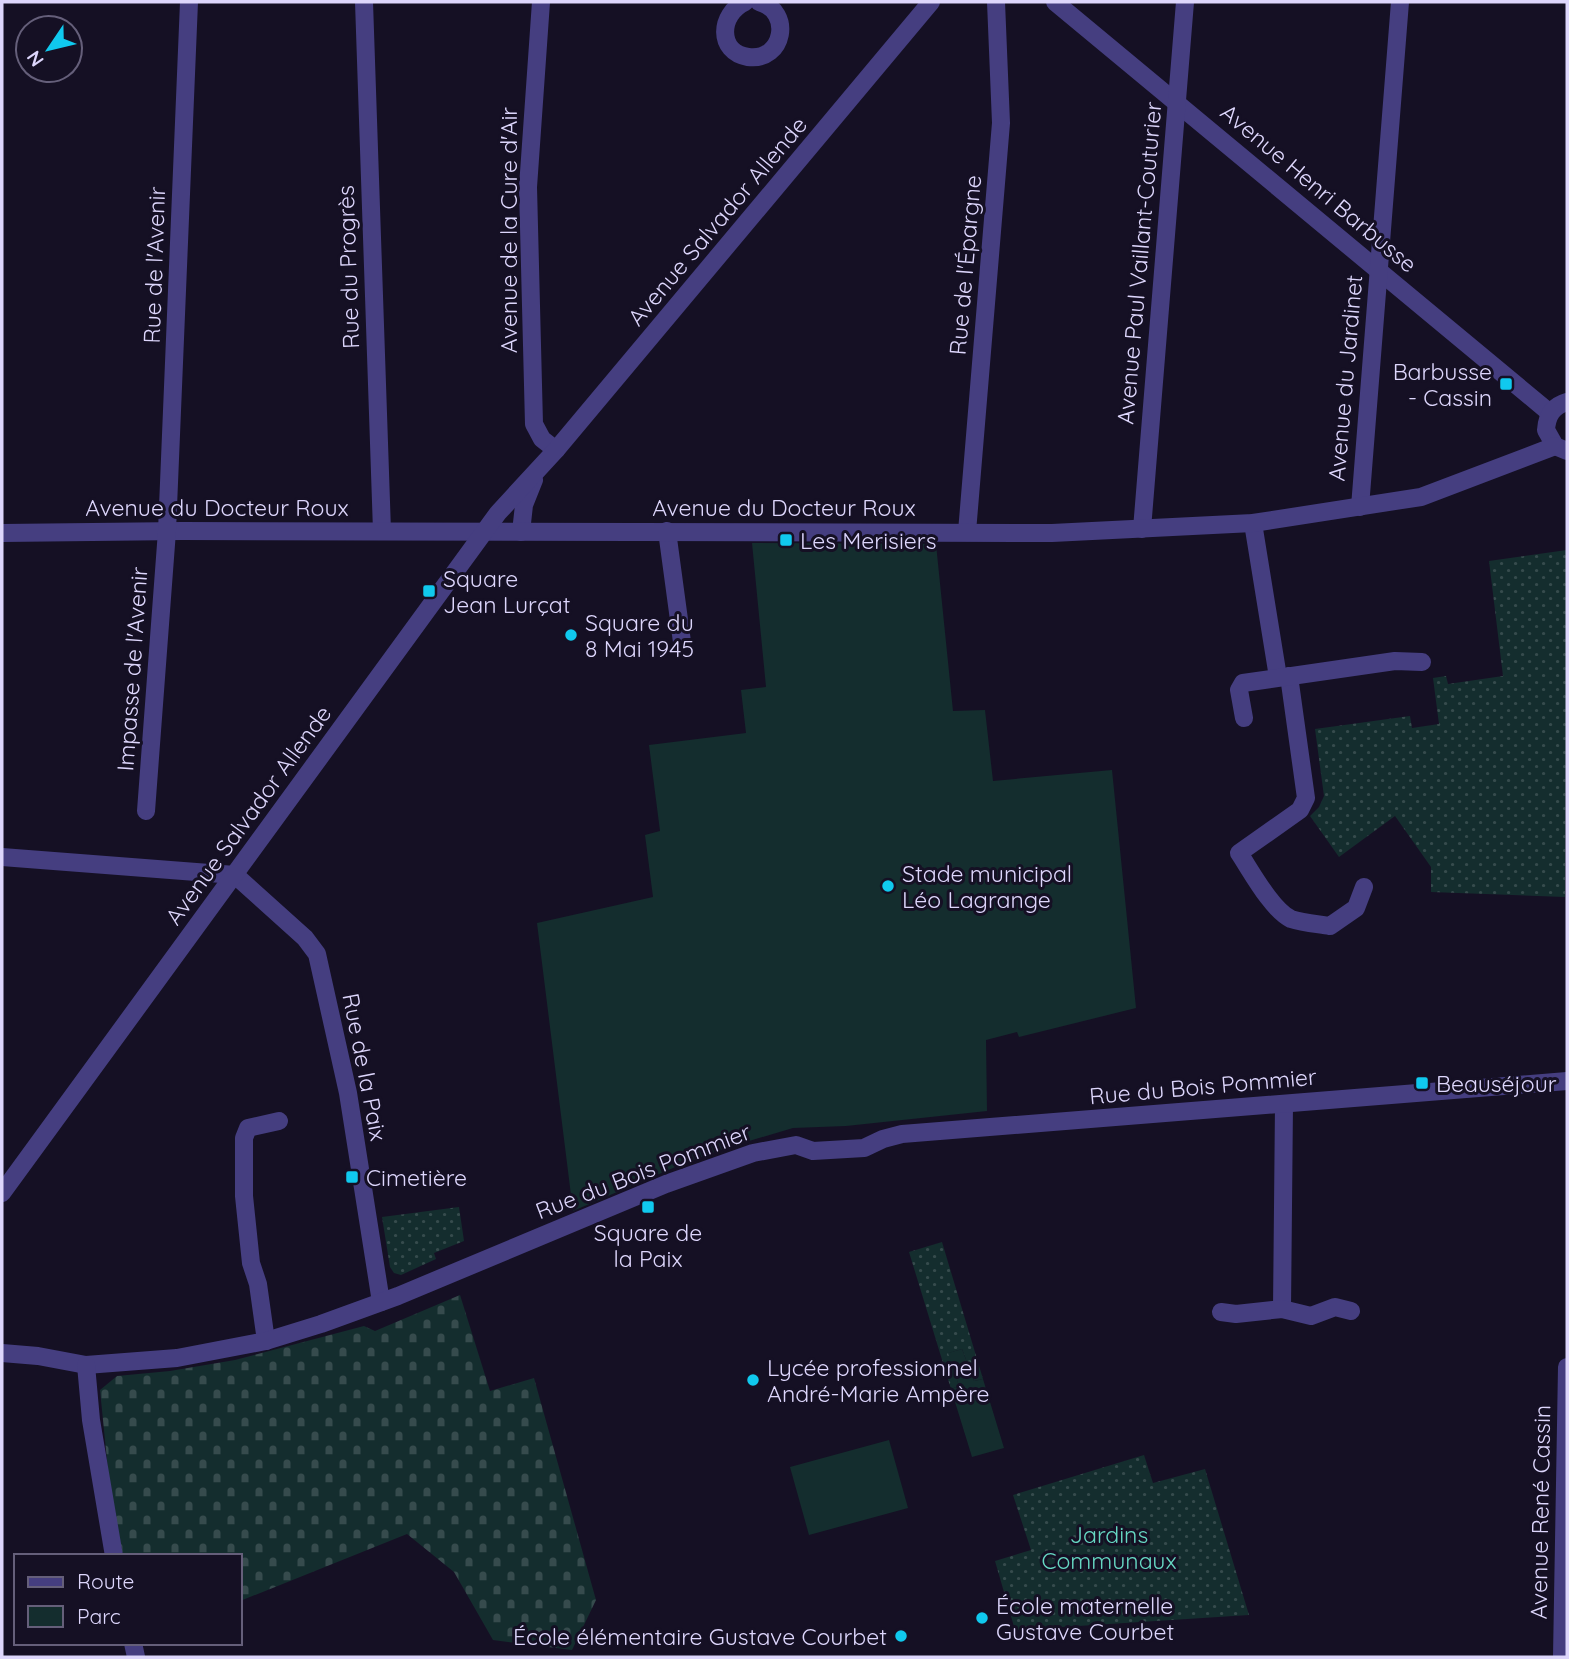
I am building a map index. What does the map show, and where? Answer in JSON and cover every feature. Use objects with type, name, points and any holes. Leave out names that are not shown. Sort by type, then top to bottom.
[{"type":"street","name":"Rue de l'Avenir","points":[[167,531],[189,2]]},
{"type":"street","name":"Rue du Progrès","points":[[364,2],[382,531]]},
{"type":"street","name":"Avenue de la Cure d'Air","points":[[541,2],[528,187],[530,315],[534,424],[542,439],[556,450]]},
{"type":"street","points":[[745,2],[730,12],[724,31],[731,48],[747,57],[758,57],[769,52],[777,44],[781,33],[775,11],[759,2]]},
{"type":"street","name":"Avenue Salvador Allende","points":[[2,1193],[485,532],[822,135],[931,2]]},
{"type":"street","name":"Rue de l'Épargne","points":[[967,532],[1001,122],[996,2]]},
{"type":"street","name":"Avenue Henri Barbusse","points":[[1055,2],[1550,413]]},
{"type":"street","name":"Avenue Paul Vaillant-Couturier","points":[[1142,529],[1185,2]]},
{"type":"street","name":"Avenue du Jardinet","points":[[1360,507],[1400,2]]},
{"type":"street","points":[[1561,448],[1546,430],[1550,413],[1567,402]]},
{"type":"street","name":"Avenue du Docteur Roux","points":[[2,533],[1052,533],[1253,523],[1421,497],[1561,448]]},
{"type":"street","name":"Avenue Salvador Allende","points":[[521,532],[524,505],[538,471]]},
{"type":"street","points":[[1253,523],[1306,798],[1300,810],[1239,853],[1282,914],[1293,919],[1330,926],[1356,908],[1364,887]]},
{"type":"street","name":"Impasse de l'Avenir","points":[[146,811],[167,531]]},
{"type":"street","points":[[667,531],[682,642]]},
{"type":"street","points":[[1244,718],[1239,690],[1243,683],[1395,661],[1422,662]]},
{"type":"street","points":[[2,857],[235,876]]},
{"type":"street","name":"Rue de la Paix","points":[[235,876],[305,938],[317,954],[348,1093],[381,1302]]},
{"type":"street","name":"Rue du Bois Pommier","points":[[2,1353],[38,1356],[86,1365],[177,1358],[266,1340],[381,1302],[666,1184],[780,1146],[796,1145],[813,1151],[864,1149],[883,1139],[902,1134],[1567,1081]]},
{"type":"street","points":[[1282,1309],[1284,1104]]},
{"type":"street","points":[[266,1340],[258,1284],[251,1264],[244,1196],[244,1138],[248,1128],[279,1121]]},
{"type":"street","points":[[1221,1312],[1236,1314],[1282,1309],[1311,1317],[1335,1307],[1351,1311]]},
{"type":"street","points":[[86,1365],[97,1458],[114,1554]]},
{"type":"street","name":"Avenue René Cassin","points":[[1562,1657],[1567,1367]]},
{"type":"green space","name":"Stade municipal Léo Lagrange","points":[[752,543],[936,544],[953,711],[985,710],[993,781],[1112,770],[1136,1008],[1019,1037],[1017,1032],[986,1040],[987,1111],[846,1126],[793,1128],[680,1165],[573,1211],[537,923],[653,897],[645,835],[660,831],[649,745],[746,733],[741,690],[766,687]]},
{"type":"green space","points":[[1567,550],[1565,897],[1431,892],[1431,867],[1395,816],[1339,857],[1310,816],[1319,807],[1324,796],[1315,729],[1410,716],[1412,728],[1439,724],[1433,678],[1446,676],[1448,684],[1503,676],[1489,561]]},
{"type":"green space","points":[[459,1207],[464,1241],[434,1253],[436,1259],[401,1275],[394,1273],[390,1267],[382,1217]]},
{"type":"green space","points":[[942,1242],[983,1379],[974,1381],[962,1349],[949,1353],[959,1386],[951,1389],[909,1252]]},
{"type":"green space","points":[[460,1295],[490,1391],[534,1378],[596,1600],[572,1650],[493,1640],[454,1572],[407,1534],[242,1600],[242,1554],[123,1554],[110,1490],[100,1390],[117,1376],[170,1371],[235,1360],[364,1326],[375,1331]]},
{"type":"green space","points":[[962,1349],[974,1381],[983,1379],[1004,1448],[972,1457],[951,1389],[959,1386],[948,1353]]},
{"type":"green space","points":[[889,1440],[908,1508],[809,1535],[790,1467]]},
{"type":"green space","name":"Jardins Communaux","points":[[1144,1455],[1153,1483],[1205,1469],[1249,1615],[1015,1630],[995,1561],[1031,1550],[1013,1495]]},
{"type":"place","name":"Barbusse - Cassin","points":[[1506,384]]},
{"type":"place","name":"Les Merisiers","points":[[786,540]]},
{"type":"place","name":"Square Jean Lurçat","points":[[429,591]]},
{"type":"place","name":"Square du 8 Mai 1945","points":[[571,635]]},
{"type":"place","name":"Stade municipal Léo Lagrange","points":[[888,886]]},
{"type":"place","name":"Beauséjour","points":[[1422,1083]]},
{"type":"place","name":"Cimetière","points":[[352,1177]]},
{"type":"place","name":"Square de la Paix","points":[[648,1207]]},
{"type":"place","name":"Lycée professionnel André-Marie Ampère","points":[[753,1380]]},
{"type":"place","name":"École maternelle Gustave Courbet","points":[[982,1618]]},
{"type":"place","name":"École élémentaire Gustave Courbet","points":[[901,1636]]}]
